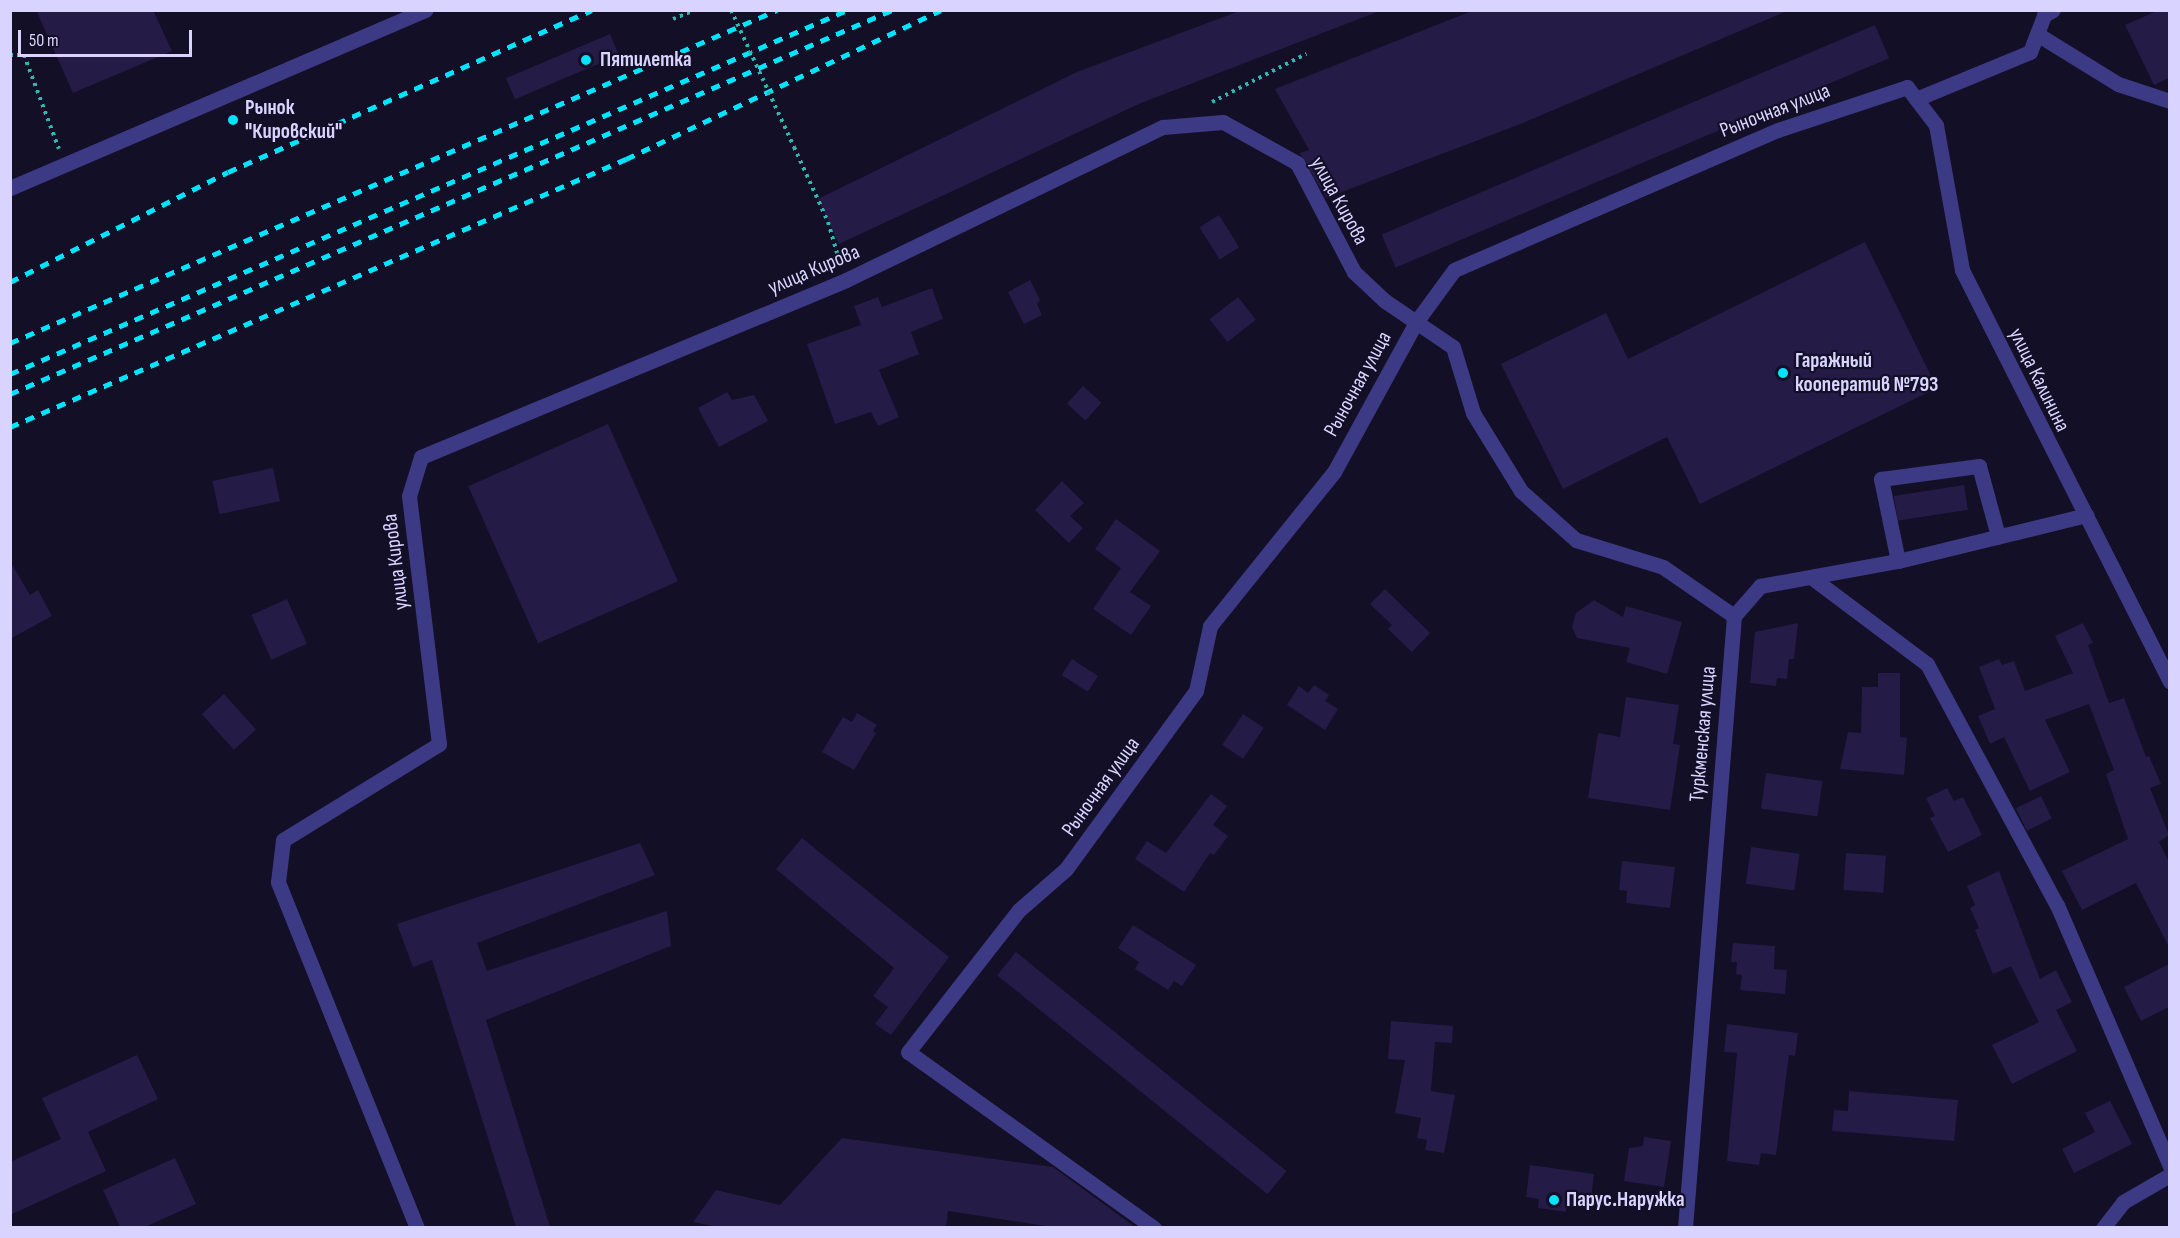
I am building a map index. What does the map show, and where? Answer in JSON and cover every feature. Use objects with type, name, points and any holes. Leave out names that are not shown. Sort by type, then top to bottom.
[{"type":"street","points":[[10,188],[426,10]]},
{"type":"street","name":"Рыночная улица","points":[[1154,1227],[909,1052],[1019,910],[1066,869],[1196,691],[1210,626],[1335,472],[1416,322],[1454,270],[1778,130],[1911,93],[2030,52],[2044,15],[2053,10]]},
{"type":"street","points":[[2037,34],[2118,84],[2169,101]]},
{"type":"street","name":"улица Калинина","points":[[1911,93],[1936,125],[1962,270],[2169,681]]},
{"type":"street","name":"улица Кирова","points":[[417,1227],[278,882],[284,840],[439,744],[409,496],[421,457],[846,280],[1163,127],[1223,122],[1297,163],[1354,272],[1385,301],[1453,347],[1473,413],[1521,491],[1576,540],[1663,567],[1734,616]]},
{"type":"street","points":[[1898,561],[1881,479],[1979,466],[1998,536]]},
{"type":"street","points":[[1734,616],[1760,586],[1898,561],[2086,515]]},
{"type":"street","points":[[1811,577],[1927,664],[2057,905],[2169,1166]]},
{"type":"street","name":"Туркменская улица","points":[[1685,1227],[1734,616]]},
{"type":"street","points":[[2103,1227],[2123,1202],[2169,1175]]},
{"type":"path","points":[[673,19],[695,10]]},
{"type":"path","points":[[731,10],[828,222],[846,280]]},
{"type":"path","points":[[1204,106],[1306,54]]},
{"type":"path","points":[[10,55],[24,55],[65,165]]},
{"type":"building","points":[[36,10],[153,10],[172,51],[73,93]]},
{"type":"building","points":[[1242,10],[1377,12],[1141,103],[839,244],[818,199],[1077,72]]},
{"type":"building","points":[[1474,10],[1787,11],[1523,123],[1326,198],[1300,153],[1309,150],[1275,89]]},
{"type":"building","points":[[2159,10],[2169,10],[2169,78],[2154,85],[2125,25]]},
{"type":"building","points":[[1875,25],[1889,58],[1396,268],[1382,234]]},
{"type":"building","points":[[610,34],[619,55],[515,99],[506,78]]},
{"type":"building","points":[[1219,215],[1239,247],[1220,259],[1199,227]]},
{"type":"building","name":"Гаражный кооператив №793","points":[[1865,242],[1937,388],[1700,504],[1667,437],[1563,489],[1501,364],[1606,313],[1628,359]]},
{"type":"building","points":[[1030,280],[1040,300],[1037,304],[1042,315],[1024,324],[1008,292]]},
{"type":"building","points":[[932,288],[943,319],[911,332],[919,354],[879,370],[899,417],[878,426],[871,412],[835,424],[807,344],[861,325],[854,306],[878,297],[882,307]]},
{"type":"building","points":[[1238,297],[1256,320],[1227,342],[1210,319]]},
{"type":"building","points":[[1083,386],[1102,403],[1086,421],[1067,404]]},
{"type":"building","points":[[727,392],[732,400],[754,395],[768,421],[719,447],[698,408]]},
{"type":"building","points":[[608,424],[678,581],[538,643],[468,486]]},
{"type":"building","points":[[273,468],[280,501],[219,514],[212,481]]},
{"type":"building","points":[[1062,481],[1084,503],[1070,516],[1083,528],[1069,543],[1035,510]]},
{"type":"building","points":[[1964,485],[1968,510],[1898,521],[1894,496]]},
{"type":"building","points":[[1116,519],[1160,551],[1130,592],[1151,606],[1131,635],[1093,609],[1121,568],[1095,549]]},
{"type":"building","points":[[10,561],[30,595],[38,590],[52,616],[10,639]]},
{"type":"building","points":[[1385,589],[1430,633],[1412,652],[1388,629],[1392,625],[1370,604]]},
{"type":"building","points":[[287,599],[307,644],[271,660],[251,615]]},
{"type":"building","points":[[1594,600],[1623,617],[1626,606],[1682,622],[1667,674],[1626,662],[1630,648],[1577,638],[1572,627],[1576,613]]},
{"type":"building","points":[[1798,623],[1794,659],[1789,659],[1787,679],[1777,678],[1776,686],[1750,683],[1755,632]]},
{"type":"building","points":[[2083,623],[2093,643],[2088,645],[2109,703],[2124,698],[2146,757],[2149,756],[2161,784],[2150,788],[2169,835],[2159,842],[2169,862],[2169,947],[2136,883],[2082,910],[2062,871],[2128,839],[2106,774],[2114,770],[2089,704],[2045,720],[2070,772],[2030,791],[2004,737],[1990,744],[1978,716],[1995,709],[1979,667],[1999,659],[2002,665],[2014,661],[2025,691],[2073,673],[2055,636]]},
{"type":"building","points":[[1072,659],[1098,676],[1088,692],[1062,675]]},
{"type":"building","points":[[1878,673],[1900,673],[1900,737],[1907,738],[1904,775],[1840,769],[1848,732],[1861,733],[1862,687],[1878,687]]},
{"type":"building","points":[[1314,685],[1329,695],[1325,701],[1338,709],[1325,730],[1287,705],[1299,686],[1308,693]]},
{"type":"building","points":[[224,694],[256,730],[234,750],[202,714]]},
{"type":"building","points":[[1626,697],[1679,705],[1673,744],[1680,745],[1670,810],[1588,798],[1598,733],[1620,737]]},
{"type":"building","points":[[857,713],[877,725],[873,731],[876,733],[854,770],[822,752],[843,717],[852,722]]},
{"type":"building","points":[[1243,714],[1264,728],[1243,759],[1222,745]]},
{"type":"building","points":[[1766,773],[1822,781],[1817,817],[1761,809]]},
{"type":"building","points":[[1947,788],[1954,801],[1963,797],[1982,835],[1948,852],[1930,818],[1935,816],[1926,798]]},
{"type":"building","points":[[1211,794],[1227,806],[1213,825],[1228,836],[1214,855],[1210,853],[1184,892],[1135,859],[1147,841],[1166,853]]},
{"type":"building","points":[[2041,796],[2052,818],[2027,831],[2016,808]]},
{"type":"building","points":[[802,838],[949,957],[891,1035],[875,1024],[888,1007],[873,996],[894,968],[776,869]]},
{"type":"building","points":[[640,843],[655,875],[477,943],[487,971],[667,911],[671,946],[486,1020],[550,1227],[516,1227],[432,960],[413,967],[397,924]]},
{"type":"building","points":[[1751,847],[1800,854],[1794,890],[1746,884]]},
{"type":"building","points":[[1846,853],[1886,856],[1883,893],[1843,890]]},
{"type":"building","points":[[1622,861],[1675,867],[1670,908],[1626,903],[1627,891],[1619,890]]},
{"type":"building","points":[[1999,871],[2040,979],[2056,970],[2072,1002],[2056,1010],[2077,1051],[2012,1084],[1992,1045],[2039,1022],[2011,966],[1993,974],[1975,930],[1979,928],[1970,908],[1975,905],[1967,886]]},
{"type":"building","points":[[1133,925],[1196,965],[1182,986],[1174,981],[1168,990],[1135,969],[1139,962],[1118,948]]},
{"type":"building","points":[[1733,943],[1775,946],[1774,969],[1787,970],[1785,994],[1740,990],[1742,975],[1736,974],[1737,962],[1731,962]]},
{"type":"building","points":[[1016,952],[1286,1171],[1268,1194],[997,975]]},
{"type":"building","points":[[2169,964],[2169,1007],[2141,1021],[2124,987]]},
{"type":"building","points":[[1391,1021],[1453,1026],[1452,1043],[1435,1042],[1431,1091],[1455,1095],[1444,1153],[1425,1150],[1427,1140],[1417,1138],[1421,1118],[1395,1113],[1405,1060],[1388,1059]]},
{"type":"building","points":[[1727,1024],[1798,1033],[1795,1056],[1789,1055],[1776,1155],[1761,1153],[1759,1165],[1727,1161],[1737,1053],[1724,1052]]},
{"type":"building","points":[[137,1055],[158,1099],[88,1132],[106,1171],[10,1215],[10,1162],[61,1139],[42,1098]]},
{"type":"building","points":[[1849,1091],[1958,1100],[1954,1141],[1832,1131],[1834,1110],[1848,1111]]},
{"type":"building","points":[[2110,1101],[2132,1144],[2074,1173],[2062,1149],[2095,1132],[2085,1113]]},
{"type":"building","points":[[1644,1137],[1671,1141],[1664,1187],[1624,1181],[1629,1148],[1643,1146]]},
{"type":"building","points":[[842,1138],[1053,1167],[1135,1227],[1052,1227],[948,1211],[946,1227],[717,1227],[693,1222],[716,1190],[780,1205]]},
{"type":"building","points":[[175,1158],[196,1204],[145,1227],[120,1227],[103,1190]]},
{"type":"building","points":[[1530,1165],[1594,1174],[1591,1199],[1568,1196],[1566,1212],[1538,1208],[1539,1199],[1526,1197]]},
{"type":"railway","points":[[10,282],[228,172],[592,10]]},
{"type":"railway","points":[[10,343],[777,10]]},
{"type":"railway","points":[[10,374],[847,10]]},
{"type":"railway","points":[[10,394],[892,10]]},
{"type":"railway","points":[[10,427],[626,159],[941,10]]},
{"type":"place","name":"Пятилетка","points":[[586,60]]},
{"type":"place","name":"Рынок \"Кировский\"","points":[[233,120]]},
{"type":"place","name":"Гаражный кооператив №793","points":[[1783,373]]},
{"type":"place","name":"Парус.Наружка","points":[[1554,1200]]}]
